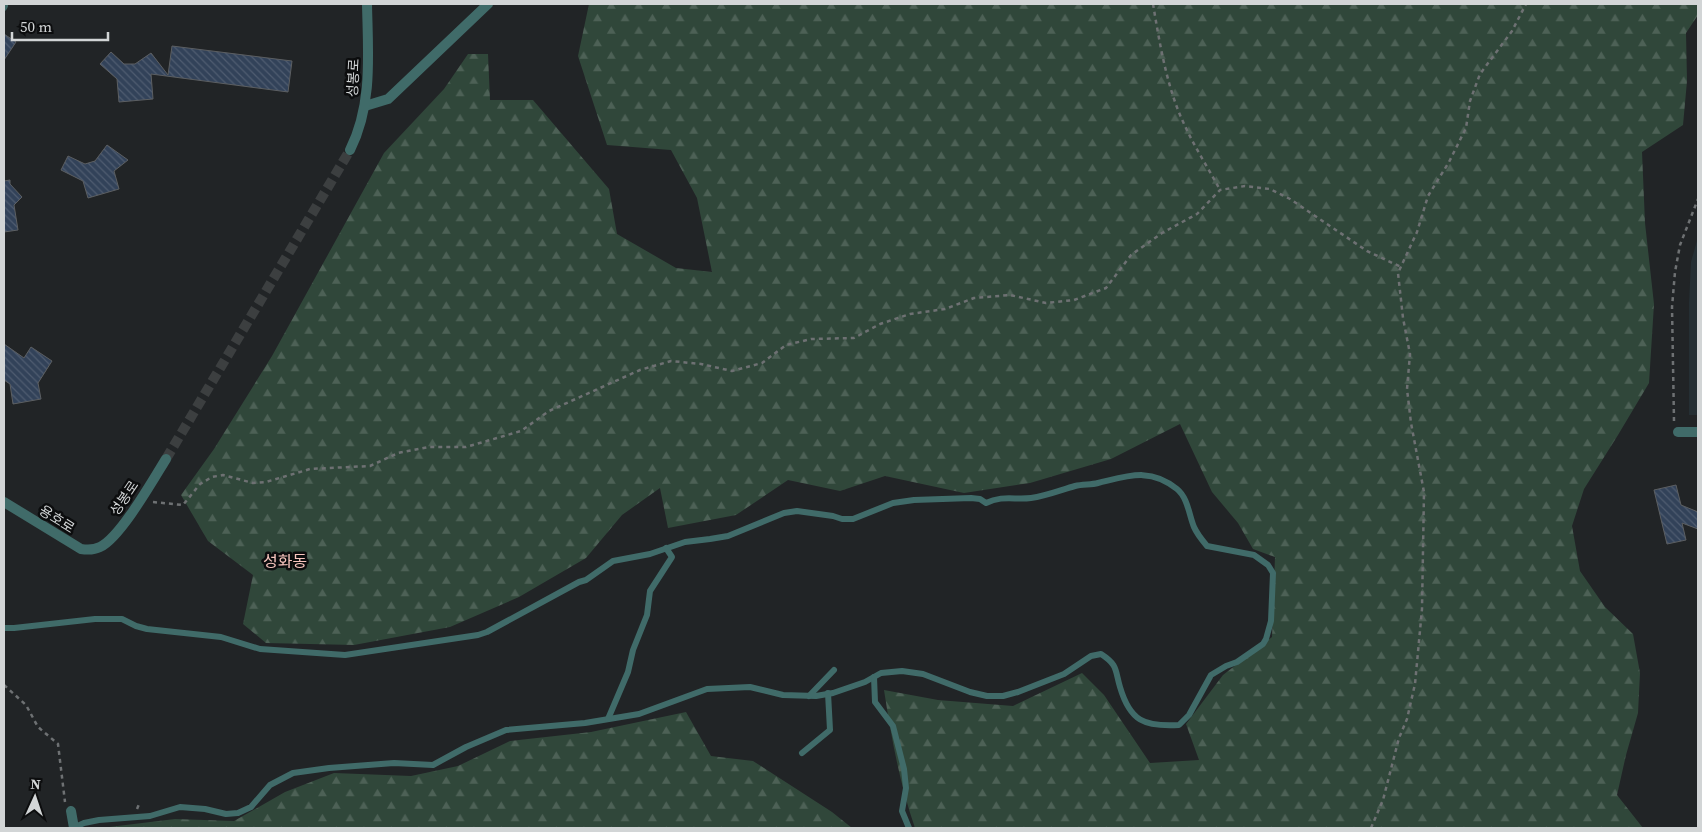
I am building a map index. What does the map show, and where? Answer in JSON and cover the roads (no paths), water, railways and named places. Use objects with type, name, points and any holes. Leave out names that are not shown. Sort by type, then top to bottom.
[{"type":"street","name":"성봉로","points":[[350,150],[358,134],[365,106],[367,4]]},
{"type":"street","points":[[365,106],[388,99],[488,4]]},
{"type":"street","points":[[1678,432],[1698,432]]},
{"type":"street","name":"성봉로","points":[[99,548],[108,542],[119,530],[166,459]]},
{"type":"street","name":"용호로","points":[[4,502],[80,549],[90,550],[99,548]]},
{"type":"street","points":[[71,811],[73,828]]},
{"type":"lane","points":[[4,628],[94,619],[122,619],[136,626],[221,637],[260,649],[345,655],[478,635],[586,580],[613,560],[650,554],[685,542],[728,536],[784,513],[807,512],[842,519],[853,519],[893,504],[914,500],[971,498],[986,502],[1001,498],[1030,498],[1077,485],[1096,484],[1121,476],[1141,474],[1149,475],[1169,484],[1181,493],[1190,510],[1194,528],[1207,546],[1254,555],[1268,565],[1273,573],[1270,621],[1266,639],[1237,662],[1211,675],[1189,715],[1179,725],[1154,724],[1137,719],[1130,710],[1120,688],[1116,667],[1101,654],[1091,656],[1064,674],[1003,696],[987,696],[970,692],[923,674],[902,672],[881,673],[865,682],[828,693],[809,696],[783,695],[750,687],[707,689],[639,714],[585,723],[506,730],[466,747],[433,765],[394,763],[293,773],[270,785],[251,807],[238,814],[226,814],[205,808],[180,807],[150,816],[99,820],[84,823],[73,828]]},
{"type":"lane","points":[[608,719],[628,672],[633,650],[646,615],[650,592],[672,556],[666,548]]},
{"type":"lane","points":[[809,696],[834,670]]},
{"type":"lane","points":[[874,677],[875,702],[893,726],[904,769],[906,788],[902,811],[909,828]]},
{"type":"lane","points":[[802,753],[830,730],[828,693]]},
{"type":"tunnel","points":[[166,459],[350,150]]},
{"type":"district","name":"성화동","points":[[285,561]]}]
